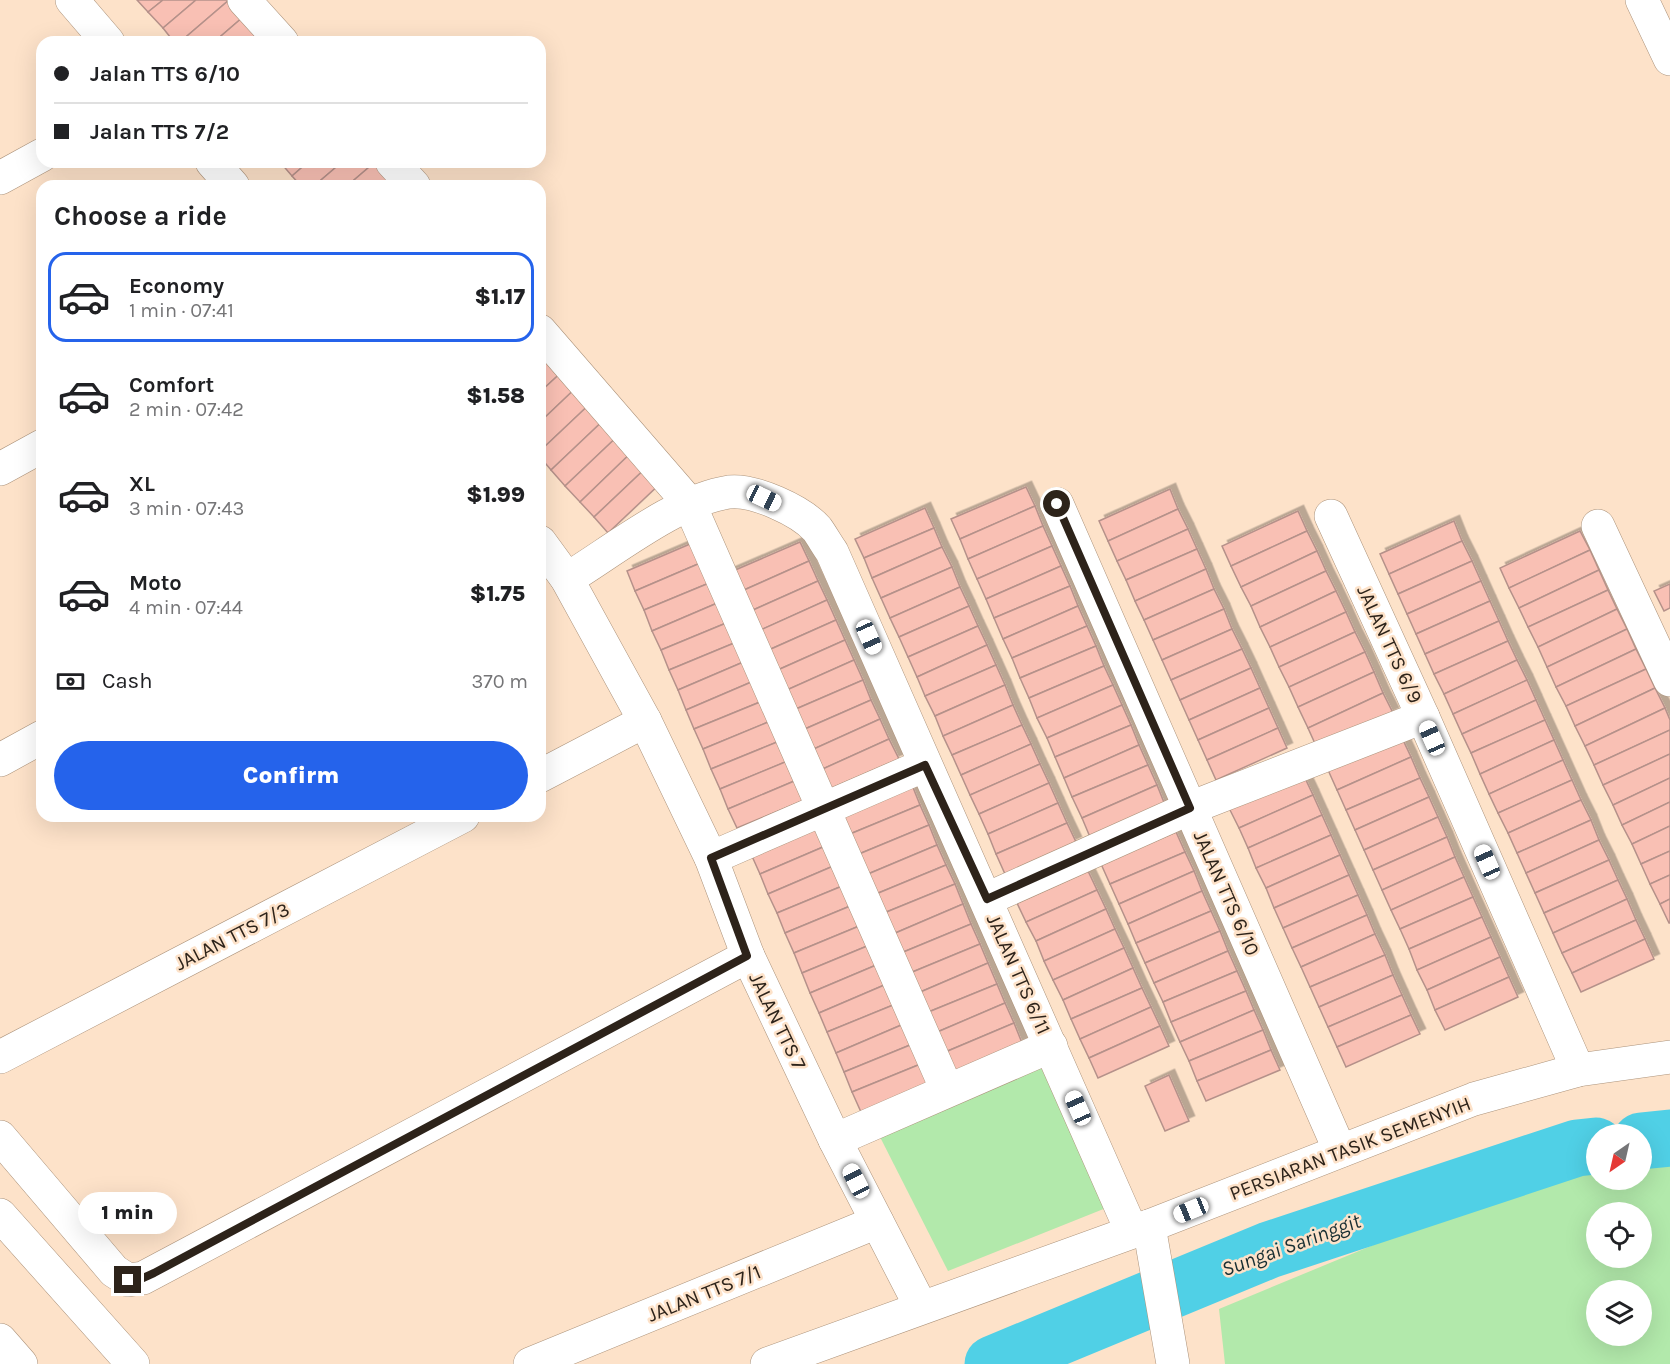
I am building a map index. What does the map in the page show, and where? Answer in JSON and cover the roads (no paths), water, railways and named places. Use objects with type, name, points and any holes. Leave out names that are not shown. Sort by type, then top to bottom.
[{"type":"street","points":[[244,0],[277,36]]},
{"type":"street","points":[[1642,0],[1670,59]]},
{"type":"street","points":[[75,1],[103,36]]},
{"type":"street","points":[[0,178],[36,158]]},
{"type":"street","points":[[217,168],[228,180]]},
{"type":"street","points":[[398,168],[408,180]]},
{"type":"street","points":[[546,338],[689,503],[947,1090]]},
{"type":"street","points":[[0,468],[36,449]]},
{"type":"street","name":"JALAN TTS 6/11","points":[[567,579],[689,503],[731,492],[764,498],[791,510],[816,528],[832,552],[1051,1046],[1141,1229],[1160,1280],[1173,1364]]},
{"type":"street","name":"JALAN TTS 6/10","points":[[1057,504],[1340,1151]]},
{"type":"street","name":"JALAN TTS 6/9","points":[[1330,516],[1423,717],[1578,1070]]},
{"type":"street","points":[[1598,526],[1670,680]]},
{"type":"street","name":"JALAN TTS 7","points":[[546,550],[567,579],[645,722],[711,858],[747,956],[835,1140],[921,1307]]},
{"type":"street","points":[[987,899],[1190,808],[1423,717]]},
{"type":"street","points":[[546,773],[645,722]]},
{"type":"street","points":[[0,760],[36,740]]},
{"type":"street","points":[[711,858],[925,765]]},
{"type":"street","name":"JALAN TTS 7/3","points":[[0,1057],[451,822]]},
{"type":"street","points":[[0,1137],[114,1271],[128,1280],[143,1278],[747,956]]},
{"type":"street","points":[[835,1140],[1051,1046]]},
{"type":"street","name":"PERSIARAN TASIK SEMENYIH","points":[[767,1364],[1141,1229],[1474,1099],[1578,1070],[1670,1057]]},
{"type":"street","name":"JALAN TTS 7/1","points":[[530,1364],[877,1222]]},
{"type":"street","points":[[5,1230],[133,1364]]},
{"type":"street","points":[[0,1340],[21,1364]]},
{"type":"waterway","name":"Sungai Saringgit","points":[[1652,1140],[1670,1138]]},
{"type":"waterway","name":"Sungai Saringgit","points":[[993,1364],[1269,1250],[1577,1148],[1586,1147]]}]
